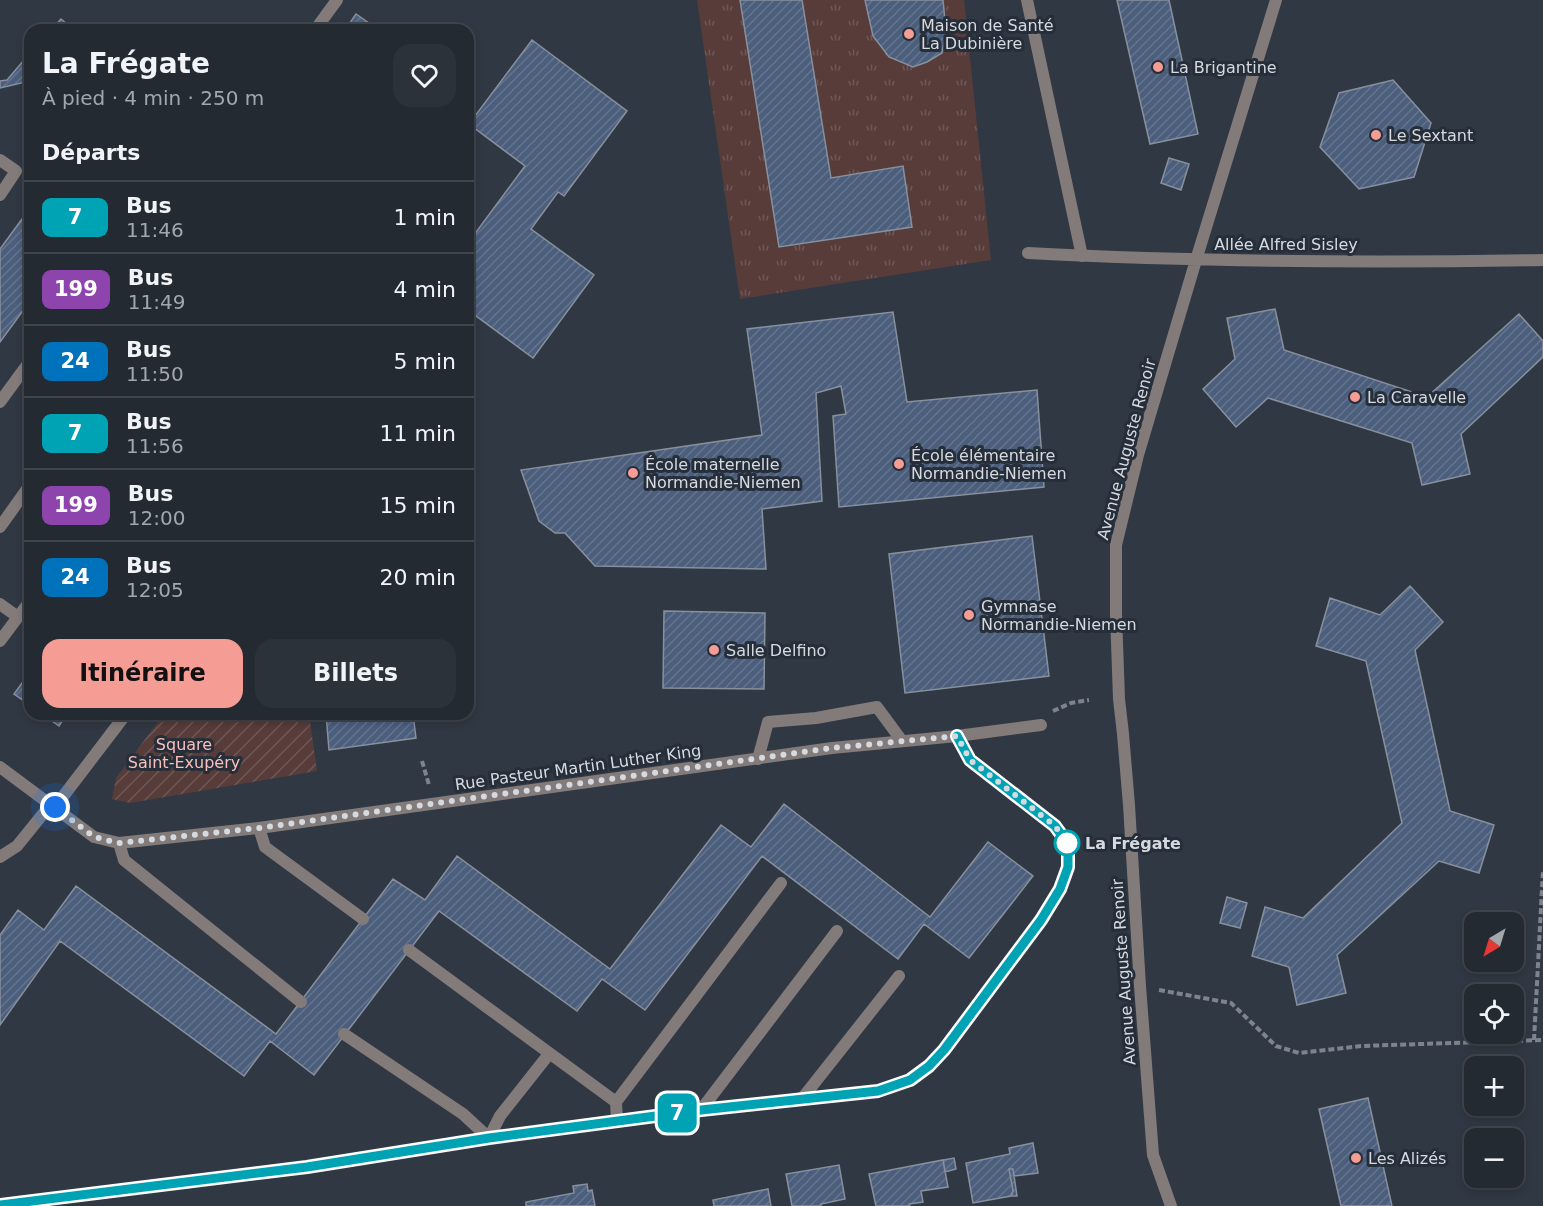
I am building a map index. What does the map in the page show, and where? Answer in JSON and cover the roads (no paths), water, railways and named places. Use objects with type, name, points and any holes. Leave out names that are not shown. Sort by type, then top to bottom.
[{"type":"street","points":[[319,24],[337,0]]},
{"type":"street","points":[[1027,0],[1082,256]]},
{"type":"street","name":"Avenue Auguste Renoir","points":[[1171,1206],[1153,1155],[1129,805],[1119,699],[1116,545],[1138,455],[1276,0]]},
{"type":"street","points":[[0,160],[16,171],[0,195]]},
{"type":"street","name":"Allée Alfred Sisley","points":[[1028,253],[1196,260],[1437,262],[1543,260]]},
{"type":"street","points":[[0,402],[24,369]]},
{"type":"street","points":[[0,527],[24,493]]},
{"type":"street","points":[[0,604],[18,617]]},
{"type":"street","points":[[0,641],[24,608]]},
{"type":"street","points":[[758,759],[768,722],[816,718],[877,706],[902,741]]},
{"type":"street","points":[[0,857],[17,846],[121,720]]},
{"type":"street","name":"Rue Pasteur Martin Luther King","points":[[119,843],[259,828],[832,748],[1041,725]]},
{"type":"street","points":[[0,1205],[307,1167],[489,1138],[701,1110],[878,1091],[910,1080],[929,1066],[944,1050],[1041,920],[1060,889],[1068,867],[1068,844],[1055,826],[970,760],[957,736]]},
{"type":"street","points":[[0,767],[94,837],[119,843],[124,860],[301,1002]]},
{"type":"street","points":[[259,828],[265,848],[363,918]]},
{"type":"street","points":[[617,1121],[616,1102],[781,883]]},
{"type":"street","points":[[701,1110],[837,931]]},
{"type":"street","points":[[409,951],[616,1102]]},
{"type":"street","points":[[801,1100],[899,976]]},
{"type":"street","points":[[344,1034],[463,1114],[489,1138]]},
{"type":"street","points":[[489,1138],[500,1116],[549,1054]]},
{"type":"place","name":"Maison de Santé La Dubinière","points":[[909,34]]},
{"type":"place","name":"La Brigantine","points":[[1158,67]]},
{"type":"place","name":"Le Sextant","points":[[1376,135]]},
{"type":"place","name":"La Caravelle","points":[[1355,397]]},
{"type":"place","name":"École élémentaire Normandie-Niemen","points":[[899,464]]},
{"type":"place","name":"École maternelle Normandie-Niemen","points":[[633,473]]},
{"type":"place","name":"Gymnase Normandie-Niemen","points":[[969,615]]},
{"type":"place","name":"Salle Delfino","points":[[714,650]]},
{"type":"place","name":"La Frégate","points":[[1067,843]]},
{"type":"place","name":"Les Alizés","points":[[1356,1158]]},
{"type":"park label","name":"Square Saint-Exupéry","points":[[184,753]]}]
